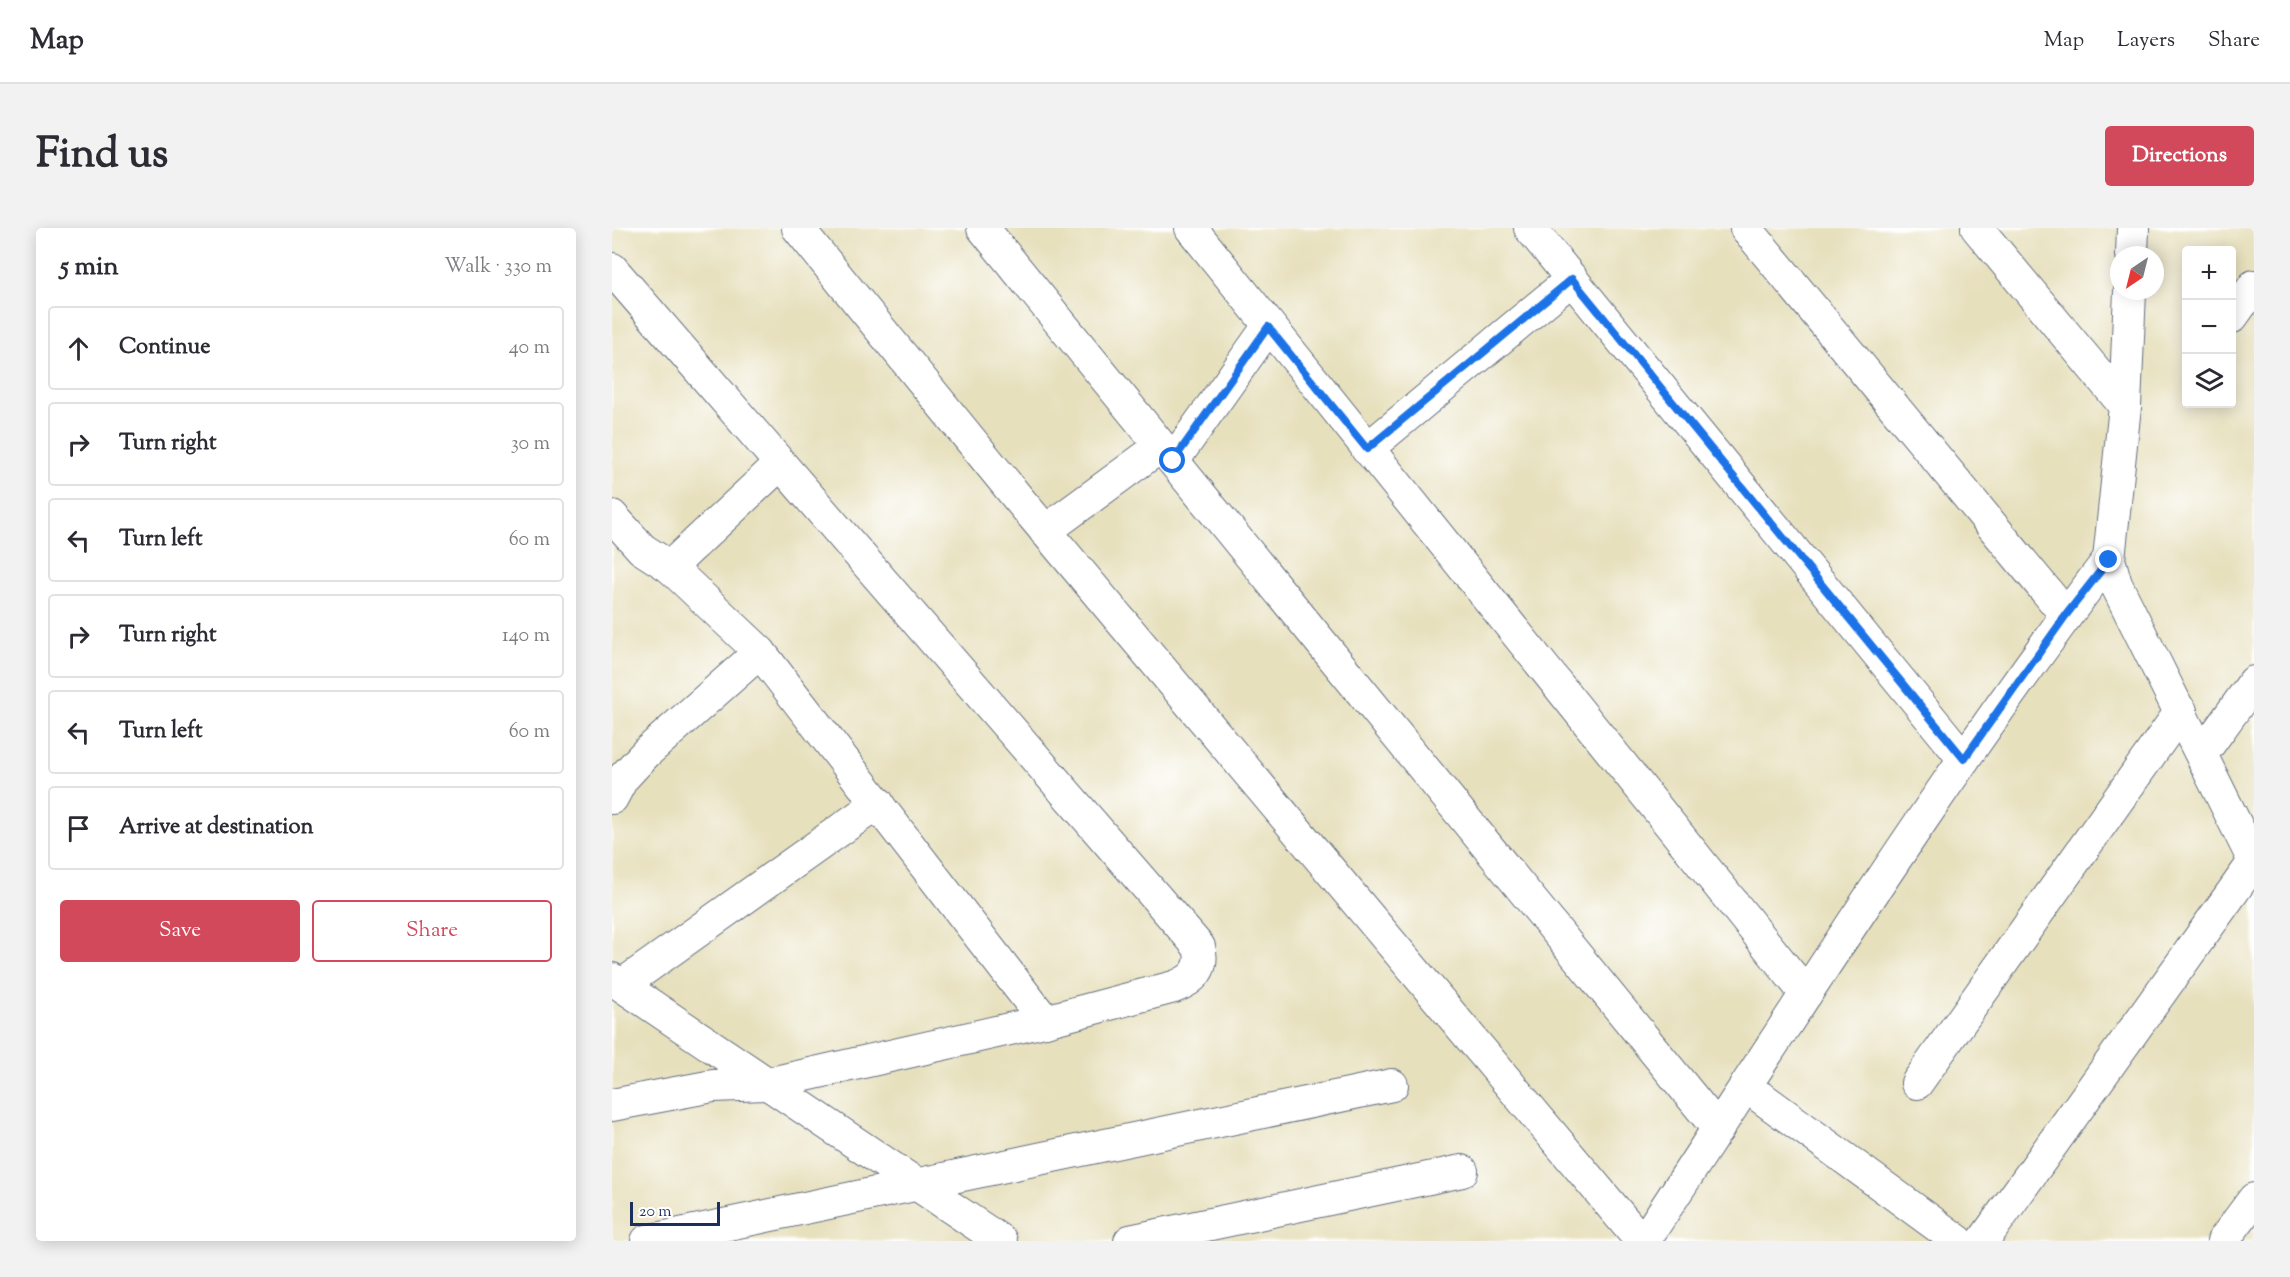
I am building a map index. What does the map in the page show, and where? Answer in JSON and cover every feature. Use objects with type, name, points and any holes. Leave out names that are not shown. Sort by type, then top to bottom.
[{"type":"street","points":[[798,228],[1045,531],[1643,1241],[1964,759],[2066,615],[2109,560]]},
{"type":"street","points":[[984,228],[1718,1129]]},
{"type":"street","points":[[1191,228],[1268,327],[1806,994]]},
{"type":"street","points":[[1530,228],[1964,759]]},
{"type":"street","points":[[1746,228],[2066,615]]},
{"type":"street","points":[[1977,228],[2125,406]]},
{"type":"street","points":[[2132,246],[2133,228]]},
{"type":"street","points":[[612,269],[1199,947],[1201,963],[1198,972],[1190,981],[1174,987],[1045,1021],[766,1083],[713,1086],[612,1105]]},
{"type":"street","points":[[1367,449],[1572,279]]},
{"type":"street","points":[[2236,311],[2254,286]]},
{"type":"street","points":[[1983,1241],[2254,861],[2116,584],[2109,560],[2125,406],[2130,300]]},
{"type":"street","points":[[1045,531],[1167,454],[1268,327]]},
{"type":"street","points":[[670,567],[780,464]]},
{"type":"street","points":[[612,516],[642,549],[670,567],[760,652],[1045,1021]]},
{"type":"street","points":[[615,781],[760,652]]},
{"type":"street","points":[[2202,754],[2254,682]]},
{"type":"street","points":[[1917,1083],[2181,711]]},
{"type":"street","points":[[878,803],[617,982],[1001,1241]]},
{"type":"street","points":[[647,1241],[1392,1085]]},
{"type":"street","points":[[1762,1098],[1958,1241]]},
{"type":"street","points":[[1130,1241],[1462,1171]]},
{"type":"street","points":[[2223,1241],[2254,1200]]},
{"type":"route","points":[[1173,461],[1268,327],[1367,449],[1572,279],[1964,759],[2066,615],[2109,560]]}]
